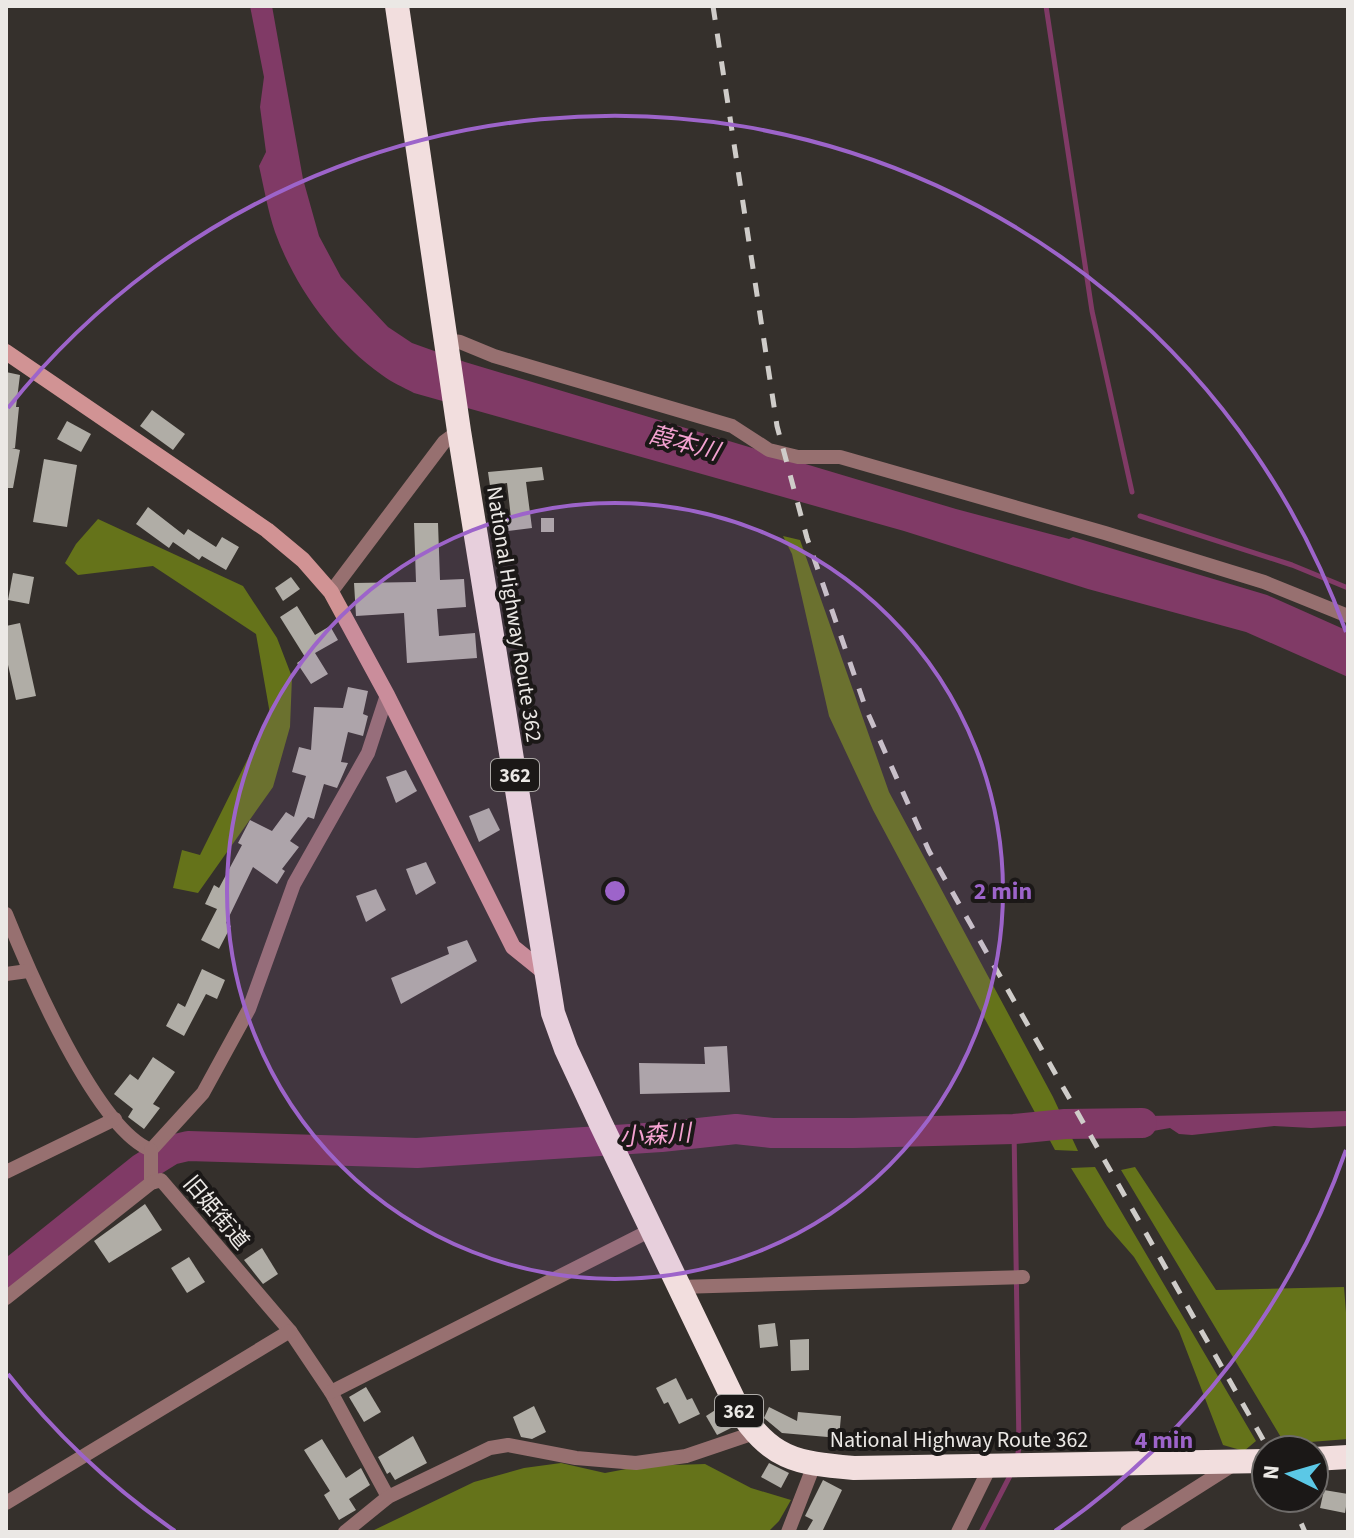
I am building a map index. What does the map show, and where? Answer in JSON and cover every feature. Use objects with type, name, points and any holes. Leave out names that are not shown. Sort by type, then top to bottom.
[{"type":"highway","name":"National Highway Route 362","points":[[397,6],[458,425],[553,1013],[600,1122],[737,1407],[754,1433],[775,1450],[814,1465],[854,1468],[1250,1462]]},
{"type":"street","points":[[447,342],[460,342],[494,356],[732,426],[769,450],[798,457],[840,457],[1264,582],[1348,616]]},
{"type":"street","points":[[6,352],[267,530],[303,560],[331,592],[387,695],[513,947],[544,972]]},
{"type":"street","points":[[331,592],[458,425]]},
{"type":"street","points":[[6,914],[28,971],[84,1076],[138,1145],[151,1150],[203,1093],[249,1009],[294,884],[368,753],[387,695]]},
{"type":"street","points":[[6,974],[28,971]]},
{"type":"street","points":[[6,1172],[115,1119]]},
{"type":"street","name":"旧姫街道","points":[[151,1150],[151,1183],[161,1180],[166,1184],[290,1331],[331,1392],[388,1497]]},
{"type":"street","points":[[6,1298],[151,1183]]},
{"type":"street","points":[[331,1392],[653,1229]]},
{"type":"street","points":[[679,1287],[1015,1278]]},
{"type":"street","points":[[6,1503],[290,1331]]},
{"type":"street","points":[[345,1532],[388,1497],[490,1448],[508,1445],[576,1458],[636,1463],[686,1456],[754,1433]]},
{"type":"street","points":[[1127,1532],[1236,1463]]},
{"type":"street","points":[[958,1532],[1004,1464]]},
{"type":"street","points":[[788,1532],[814,1465]]},
{"type":"green space","points":[[98,519],[243,586],[277,638],[292,677],[290,727],[273,787],[198,893],[173,888],[182,850],[200,855],[270,714],[256,634],[153,566],[78,575],[65,563],[76,544]]},
{"type":"green space","points":[[783,536],[800,540],[889,792],[1053,1097],[1078,1151],[1055,1150],[873,810],[829,716],[792,554]]},
{"type":"green space","points":[[1095,1167],[1252,1434],[1250,1446],[1244,1451],[1223,1445],[1179,1331],[1134,1257],[1107,1226],[1071,1168]]},
{"type":"green space","points":[[1135,1167],[1216,1290],[1344,1287],[1348,1338],[1348,1439],[1330,1440],[1330,1434],[1279,1434],[1121,1170]]},
{"type":"green space","points":[[561,1463],[605,1473],[642,1466],[705,1464],[751,1488],[791,1500],[779,1521],[768,1532],[370,1532],[474,1482],[524,1468]]},
{"type":"water","name":"葭本川","points":[[250,6],[272,6],[303,179],[319,236],[341,277],[388,327],[412,343],[465,362],[956,509],[1069,539],[1073,537],[1267,595],[1348,631],[1348,677],[1246,632],[1088,589],[904,531],[414,393],[389,380],[348,346],[318,311],[293,273],[275,232],[259,166],[266,152],[260,107],[264,77]]},
{"type":"water","points":[[1348,1111],[1348,1126],[1274,1126],[1192,1135],[1179,1134],[1170,1128],[1130,1135],[1097,1128],[1109,1117]]},
{"type":"building","points":[[6,372],[20,375],[15,448],[12,448],[20,450],[13,488],[6,488]]},
{"type":"building","points":[[152,410],[185,434],[173,450],[140,426]]},
{"type":"building","points":[[67,421],[91,434],[81,452],[57,439]]},
{"type":"building","points":[[44,459],[77,465],[67,527],[33,522]]},
{"type":"building","points":[[542,467],[544,480],[526,482],[532,528],[499,532],[497,520],[511,518],[507,483],[490,486],[488,472]]},
{"type":"building","points":[[148,507],[184,535],[188,529],[216,547],[222,537],[239,547],[226,570],[202,556],[199,560],[173,542],[169,548],[136,524]]},
{"type":"building","points":[[541,518],[554,518],[554,532],[541,532]]},
{"type":"building","points":[[414,523],[438,523],[440,580],[464,579],[466,607],[437,609],[439,636],[475,633],[477,658],[407,663],[404,613],[356,616],[354,583],[416,582]]},
{"type":"building","points":[[13,573],[34,577],[29,604],[8,600]]},
{"type":"building","points":[[291,577],[300,589],[283,601],[275,588]]},
{"type":"building","points":[[297,606],[315,635],[330,626],[338,640],[315,653],[328,674],[311,684],[297,663],[305,657],[280,617]]},
{"type":"building","points":[[20,623],[36,696],[16,700],[6,656],[6,626]]},
{"type":"building","points":[[348,687],[368,691],[363,714],[368,716],[363,736],[348,732],[341,762],[348,763],[337,788],[324,784],[314,819],[308,817],[290,841],[299,847],[282,869],[285,871],[277,884],[253,867],[226,923],[231,926],[219,949],[201,940],[217,909],[205,904],[214,885],[219,888],[242,845],[238,843],[250,820],[272,831],[286,812],[294,817],[306,776],[292,772],[299,747],[311,750],[314,707],[343,708]]},
{"type":"building","points":[[406,770],[417,791],[396,803],[386,777]]},
{"type":"building","points":[[489,808],[500,830],[479,842],[469,816]]},
{"type":"building","points":[[426,862],[436,883],[416,895],[406,869]]},
{"type":"building","points":[[376,889],[386,910],[366,922],[356,896]]},
{"type":"building","points":[[467,940],[477,961],[401,1004],[391,978],[449,954],[447,947]]},
{"type":"building","points":[[202,969],[225,980],[217,999],[206,994],[184,1036],[166,1026],[178,1003],[185,1007]]},
{"type":"building","points":[[727,1046],[730,1092],[640,1094],[639,1063],[705,1064],[704,1047]]},
{"type":"building","points":[[153,1057],[175,1072],[153,1104],[160,1108],[144,1129],[128,1117],[133,1109],[114,1094],[130,1074],[138,1080]]},
{"type":"building","points":[[200,1173],[216,1198],[199,1209],[182,1184]]},
{"type":"building","points":[[145,1204],[162,1230],[109,1263],[94,1241]]},
{"type":"building","points":[[262,1248],[278,1274],[263,1284],[244,1260]]},
{"type":"building","points":[[189,1257],[205,1282],[187,1293],[171,1268]]},
{"type":"building","points":[[775,1323],[778,1346],[760,1348],[758,1325]]},
{"type":"building","points":[[809,1339],[809,1370],[791,1371],[790,1340]]},
{"type":"building","points":[[676,1378],[687,1400],[692,1398],[700,1414],[679,1424],[668,1402],[664,1404],[656,1388]]},
{"type":"building","points":[[366,1387],[381,1412],[364,1422],[349,1397]]},
{"type":"building","points":[[534,1406],[546,1432],[532,1439],[521,1437],[513,1417]]},
{"type":"building","points":[[720,1407],[733,1427],[717,1435],[706,1416]]},
{"type":"building","points":[[769,1407],[797,1421],[798,1412],[841,1416],[839,1438],[782,1433],[764,1418]]},
{"type":"building","points":[[413,1436],[427,1463],[395,1480],[390,1472],[387,1474],[378,1457]]},
{"type":"building","points":[[322,1439],[346,1478],[361,1468],[370,1485],[349,1499],[356,1510],[339,1520],[324,1495],[330,1491],[304,1450]]},
{"type":"building","points":[[769,1463],[789,1473],[781,1488],[761,1477]]},
{"type":"building","points":[[823,1480],[842,1490],[822,1532],[806,1532],[813,1520],[805,1516]]},
{"type":"building","points":[[1330,1491],[1348,1494],[1345,1513],[1330,1510]]},
{"type":"waterway","points":[[1046,6],[1092,311],[1132,492]]},
{"type":"waterway","points":[[1140,516],[1292,565],[1348,588]]},
{"type":"waterway","name":"小森川","points":[[6,1277],[142,1168],[171,1150],[188,1146],[417,1153],[736,1129],[772,1133],[853,1133],[1142,1123]]},
{"type":"waterway","points":[[1014,1129],[1017,1459]]},
{"type":"waterway","points":[[981,1532],[1012,1472]]},
{"type":"railway","points":[[713,6],[777,426],[807,538],[866,709],[929,851],[1260,1434]]},
{"type":"railway","points":[[1297,1514],[1305,1532]]}]
